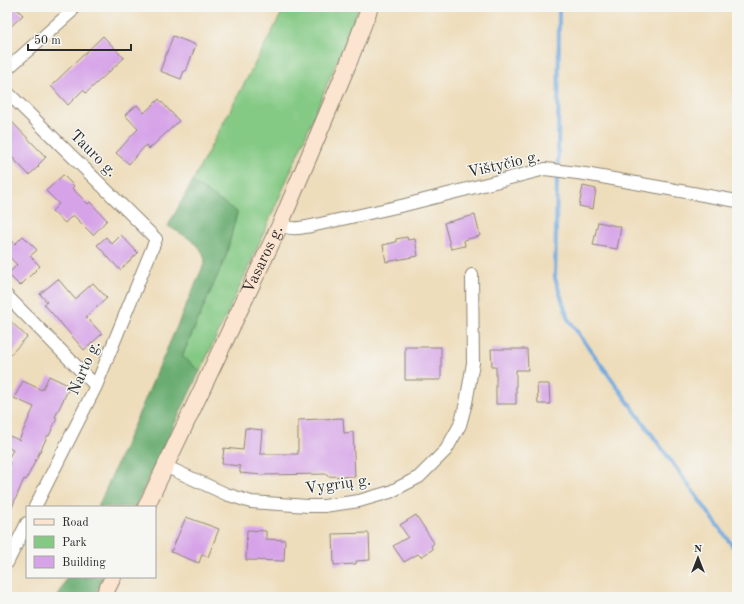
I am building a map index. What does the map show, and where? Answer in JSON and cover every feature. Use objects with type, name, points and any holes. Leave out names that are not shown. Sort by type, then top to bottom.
[{"type":"main road","name":"Vasaros g.","points":[[146,506],[280,226],[348,64],[370,7]]},
{"type":"main road","points":[[104,597],[113,578]]},
{"type":"street","points":[[7,69],[71,12],[72,7]]},
{"type":"street","name":"Tauro g.","points":[[7,92],[156,239]]},
{"type":"street","name":"Vištyčio g.","points":[[280,226],[288,229],[297,229],[405,205],[545,169],[586,174],[737,201]]},
{"type":"street","name":"Narto g.","points":[[36,506],[96,386],[156,239]]},
{"type":"street","name":"Vygrių g.","points":[[165,466],[226,494],[251,502],[308,506],[324,506],[360,501],[390,492],[419,477],[446,450],[460,425],[466,404],[473,363],[472,275]]},
{"type":"street","points":[[7,296],[96,386]]},
{"type":"street","points":[[7,563],[26,525]]},
{"type":"green space","points":[[285,7],[359,7],[282,190],[200,371],[182,357],[226,256],[237,213],[192,182]]},
{"type":"green space","points":[[192,182],[237,212],[226,256],[182,356],[200,371],[135,506],[98,506],[205,262],[204,255],[197,245],[186,236],[168,226]]},
{"type":"green space","points":[[67,578],[103,578],[94,597],[58,597]]},
{"type":"building","points":[[7,7],[15,7],[23,15],[7,30]]},
{"type":"building","points":[[103,36],[124,58],[86,93],[83,90],[68,105],[51,86]]},
{"type":"building","points":[[173,36],[196,45],[186,71],[184,71],[181,79],[160,71]]},
{"type":"building","points":[[159,99],[179,121],[149,149],[146,145],[129,164],[116,153],[138,129],[125,115],[137,105],[144,113]]},
{"type":"building","points":[[7,117],[46,157],[29,175],[7,152]]},
{"type":"building","points":[[63,175],[74,186],[72,188],[88,204],[90,202],[107,220],[93,235],[73,215],[65,223],[52,211],[59,204],[46,191]]},
{"type":"building","points":[[583,186],[596,189],[593,209],[579,206]]},
{"type":"building","points":[[475,215],[480,236],[464,240],[465,246],[451,249],[444,223]]},
{"type":"building","points":[[598,222],[621,227],[617,249],[593,245]]},
{"type":"building","points":[[121,235],[138,253],[120,270],[97,245],[106,237],[112,244]]},
{"type":"building","points":[[7,236],[15,244],[23,236],[37,250],[30,256],[40,266],[20,286],[8,274],[17,265],[7,254]]},
{"type":"building","points":[[407,237],[408,240],[415,239],[418,256],[386,262],[383,245],[396,242],[396,239]]},
{"type":"building","points":[[58,279],[75,299],[93,283],[107,298],[86,317],[102,334],[84,350],[44,304],[47,302],[40,294]]},
{"type":"building","points":[[7,318],[27,337],[7,358]]},
{"type":"building","points":[[405,347],[441,347],[441,380],[405,380]]},
{"type":"building","points":[[491,349],[527,349],[528,370],[516,370],[516,404],[496,404],[496,367],[492,367]]},
{"type":"building","points":[[49,376],[70,386],[55,417],[57,418],[49,436],[48,435],[26,480],[24,479],[7,519],[7,468],[10,463],[7,461],[13,450],[7,447],[7,435],[19,440],[34,407],[14,398],[23,381],[42,390]]},
{"type":"building","points":[[537,384],[549,384],[550,404],[538,404]]},
{"type":"building","points":[[343,418],[344,433],[353,432],[355,477],[327,476],[327,474],[262,475],[240,473],[240,466],[222,464],[224,448],[243,450],[245,428],[262,430],[260,454],[298,454],[298,420]]},
{"type":"building","points":[[416,515],[434,543],[431,546],[433,549],[421,557],[418,554],[404,562],[393,546],[408,537],[400,525]]},
{"type":"building","points":[[186,517],[219,529],[208,557],[202,554],[199,563],[171,552]]},
{"type":"building","points":[[247,530],[266,531],[266,539],[285,540],[284,561],[246,560]]},
{"type":"building","points":[[369,533],[370,560],[356,561],[356,564],[334,565],[333,534]]},
{"type":"waterway","points":[[558,163],[559,7]]},
{"type":"waterway","points":[[557,178],[555,278],[568,319],[737,552]]}]
